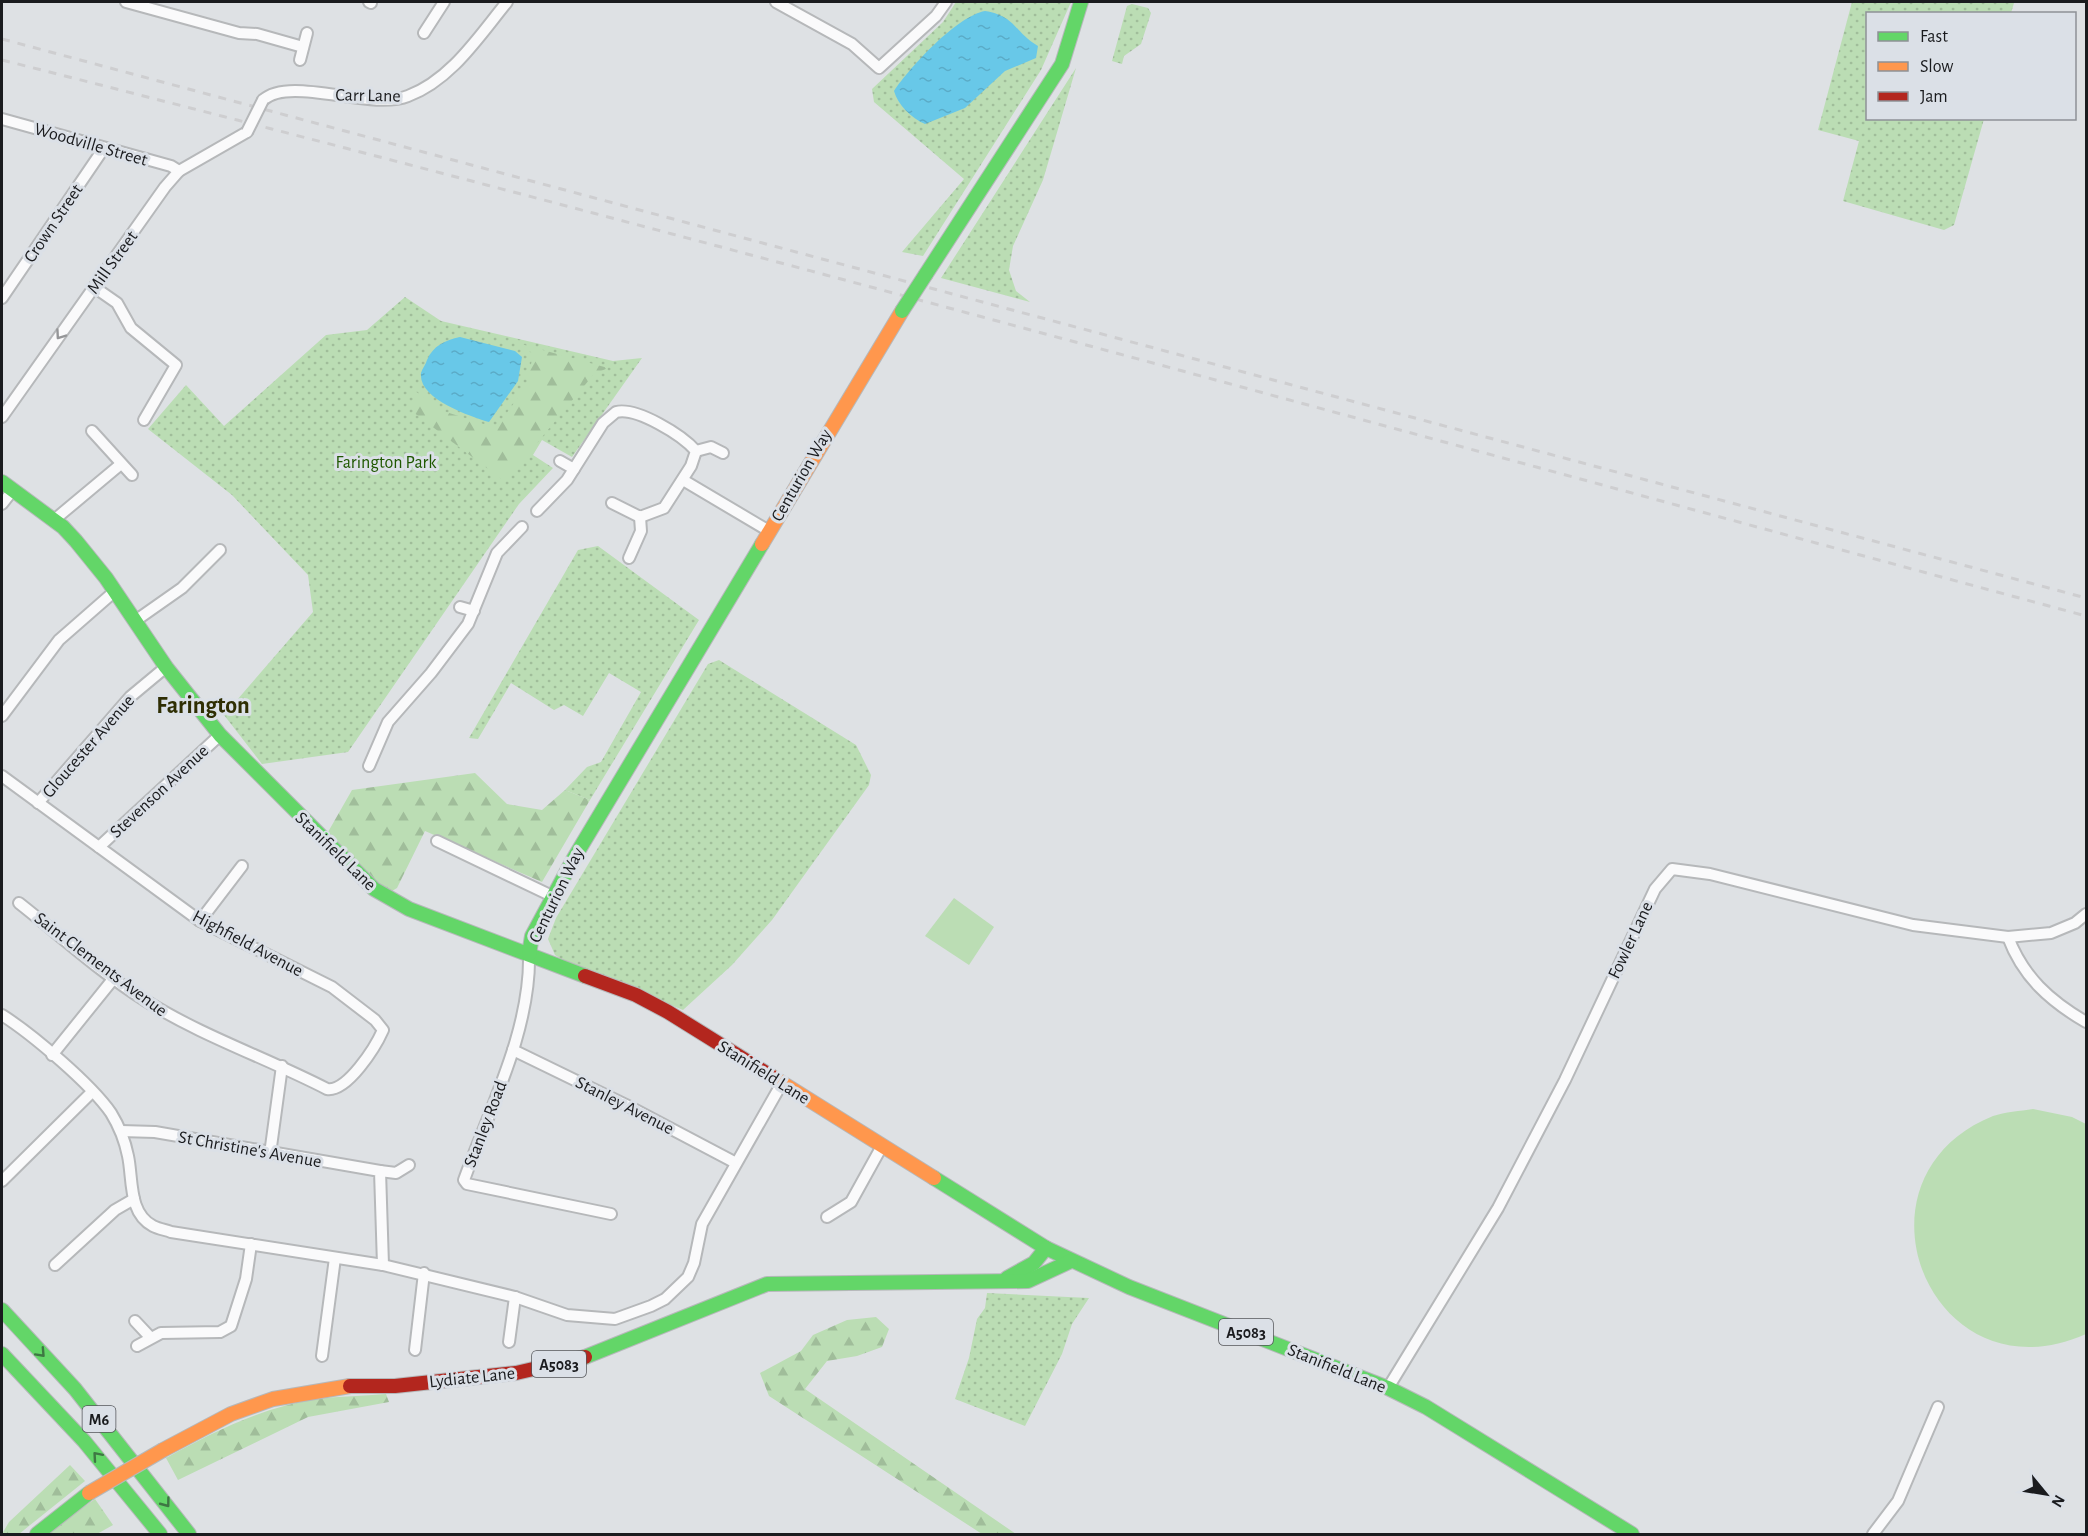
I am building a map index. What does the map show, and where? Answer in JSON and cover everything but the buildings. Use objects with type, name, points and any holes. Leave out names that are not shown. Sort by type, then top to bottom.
[{"type":"main road","name":"Centurion Way","points":[[529,954],[532,936],[552,896],[859,378],[1062,64],[1081,2]]},
{"type":"main road","name":"Stanifield Lane","points":[[7,486],[54,520],[76,541],[115,591],[166,667],[220,735],[374,889],[409,909],[636,995],[668,1012],[1046,1248],[1129,1287],[1388,1388],[1426,1407],[1632,1534]]},
{"type":"main road","name":"Lydiate Lane","points":[[1003,1280],[1034,1263],[1046,1248]]},
{"type":"main road","name":"Lydiate Lane","points":[[37,1534],[89,1493],[163,1450],[231,1414],[273,1399],[358,1385],[395,1386],[516,1373],[573,1362],[767,1284],[1028,1281],[1040,1278],[1071,1261]]},
{"type":"main road","name":"M6","points":[[2,1310],[75,1389],[189,1534]]},
{"type":"main road","name":"M6","points":[[2,1354],[57,1409],[132,1496],[160,1534]]},
{"type":"street","points":[[126,2],[170,7],[239,33],[257,34],[303,46]]},
{"type":"street","points":[[424,33],[444,2]]},
{"type":"street","name":"Carr Lane","points":[[247,132],[264,100],[270,94],[289,91],[363,99],[406,97],[430,86],[446,72],[507,2]]},
{"type":"street","points":[[776,2],[852,44],[879,68],[936,16],[946,2]]},
{"type":"street","points":[[300,60],[306,33]]},
{"type":"street","name":"Woodville Street","points":[[2,119],[171,166],[179,171]]},
{"type":"street","name":"Mill Street","points":[[2,417],[165,187],[179,171],[247,132]]},
{"type":"street","name":"Crown Street","points":[[2,298],[104,148]]},
{"type":"street","points":[[94,287],[117,303],[131,328],[176,365],[144,420]]},
{"type":"street","points":[[537,511],[574,469],[603,423],[616,412],[633,411],[687,441],[696,451]]},
{"type":"street","points":[[92,431],[132,475]]},
{"type":"street","points":[[696,451],[711,447],[723,453]]},
{"type":"street","points":[[612,503],[640,517],[664,508],[683,480],[696,451]]},
{"type":"street","points":[[560,461],[574,469]]},
{"type":"street","points":[[54,520],[121,464]]},
{"type":"street","points":[[683,480],[769,531]]},
{"type":"street","points":[[2,504],[7,486]]},
{"type":"street","points":[[629,558],[641,531],[640,517]]},
{"type":"street","points":[[369,765],[388,722],[431,673],[468,624],[496,553],[522,527]]},
{"type":"street","points":[[135,621],[182,588],[220,550]]},
{"type":"street","points":[[2,716],[59,640],[115,591]]},
{"type":"street","points":[[460,607],[474,611]]},
{"type":"street","name":"Gloucester Avenue","points":[[38,803],[130,697],[166,667]]},
{"type":"street","name":"Stevenson Avenue","points":[[99,847],[220,735]]},
{"type":"street","name":"Highfield Avenue","points":[[2,776],[200,921],[332,987],[375,1020],[383,1030],[378,1041],[345,1084],[335,1090],[327,1089],[282,1066]]},
{"type":"street","points":[[437,842],[552,896]]},
{"type":"street","points":[[200,921],[242,866]]},
{"type":"street","name":"Fowler Lane","points":[[1388,1388],[1497,1208],[1565,1080],[1655,889],[1672,868],[1710,874],[1913,925],[2008,937],[2051,933],[2075,923],[2086,914]]},
{"type":"street","name":"Saint Clements Avenue","points":[[19,903],[114,978],[177,1019],[238,1050],[282,1066]]},
{"type":"street","points":[[2008,937],[2029,978],[2051,999],[2086,1022]]},
{"type":"street","name":"Stanley Road","points":[[529,954],[529,975],[513,1050],[464,1180],[467,1184],[611,1214]]},
{"type":"street","points":[[52,1055],[114,978]]},
{"type":"street","points":[[2,1015],[52,1055],[110,1112],[121,1131],[128,1156],[134,1199],[141,1215],[153,1226],[171,1232],[424,1273],[515,1297],[567,1315],[615,1319],[665,1299],[688,1276],[694,1263],[702,1224],[783,1083]]},
{"type":"street","name":"Stanley Avenue","points":[[513,1050],[626,1104],[736,1162]]},
{"type":"street","points":[[270,1154],[282,1066]]},
{"type":"street","points":[[2,1181],[92,1092]]},
{"type":"street","name":"St Christine's Avenue","points":[[121,1131],[155,1132],[270,1154],[396,1173],[410,1165]]},
{"type":"street","points":[[827,1217],[851,1202],[882,1146]]},
{"type":"street","points":[[380,1171],[383,1265]]},
{"type":"street","points":[[56,1265],[115,1209],[134,1199]]},
{"type":"street","points":[[137,1346],[150,1337],[170,1332],[220,1332],[231,1326],[246,1279],[251,1244]]},
{"type":"street","points":[[322,1356],[335,1258]]},
{"type":"street","points":[[415,1350],[424,1273]]},
{"type":"street","points":[[509,1342],[515,1297]]},
{"type":"street","points":[[135,1321],[150,1337]]},
{"type":"street","points":[[1873,1534],[1898,1501],[1938,1407]]},
{"type":"green space","points":[[956,2],[1071,2],[1041,70],[923,256],[902,252],[964,179],[874,102],[872,89],[943,22]]},
{"type":"green space","points":[[1852,2],[2014,3],[2011,12],[1866,12],[1866,120],[1984,120],[1954,225],[1944,230],[1843,201],[1859,141],[1818,130]]},
{"type":"green space","points":[[1132,4],[1148,8],[1151,13],[1141,44],[1124,56],[1122,64],[1112,61],[1127,6]]},
{"type":"green space","points":[[1076,68],[1043,180],[1013,246],[1009,270],[1016,291],[1030,302],[941,278]]},
{"type":"green space","name":"Farington Park","points":[[405,297],[441,321],[613,361],[642,358],[572,457],[542,440],[533,455],[553,468],[519,504],[348,752],[262,764],[224,715],[313,612],[308,575],[232,495],[148,429],[186,385],[224,426],[326,335],[367,330]]},
{"type":"green space","points":[[521,344],[608,368],[594,374],[505,482],[413,412],[415,391],[443,411],[496,428],[527,385],[533,354]]},
{"type":"green space","points":[[598,546],[699,620],[590,800],[565,790],[587,767],[601,762],[641,692],[609,673],[583,716],[564,705],[554,710],[511,683],[478,739],[469,738],[578,550]]},
{"type":"green space","points":[[719,660],[856,745],[871,775],[869,785],[772,920],[732,965],[683,1010],[564,961],[555,955],[548,939],[556,918],[708,664]]},
{"type":"green space","points":[[475,773],[507,804],[542,810],[565,790],[590,800],[542,882],[425,831],[397,888],[387,894],[352,860],[328,832],[352,790]]},
{"type":"green space","points":[[954,898],[994,927],[969,965],[925,936]]},
{"type":"green space","points":[[2033,1109],[2072,1117],[2086,1124],[2086,1334],[2031,1347],[1985,1338],[1948,1312],[1924,1274],[1914,1230],[1921,1186],[1947,1146],[1993,1116]]},
{"type":"green space","points":[[987,1293],[1089,1298],[1072,1324],[1062,1354],[1025,1426],[955,1399],[969,1358],[977,1319],[985,1308]]},
{"type":"green space","points":[[876,1317],[889,1329],[882,1347],[857,1356],[827,1361],[805,1389],[1016,1534],[982,1534],[769,1396],[760,1373],[801,1351],[813,1335],[847,1320]]},
{"type":"green space","points":[[386,1394],[389,1402],[308,1417],[178,1480],[166,1458],[220,1430],[277,1408],[317,1399]]},
{"type":"green space","points":[[70,1465],[85,1481],[19,1534],[2,1534],[9,1522]]},
{"type":"green space","points":[[95,1499],[113,1525],[97,1534],[46,1534]]},
{"type":"water","points":[[985,11],[1003,17],[1038,46],[1036,58],[1005,71],[965,108],[925,124],[910,115],[894,91],[922,56],[948,32],[961,22]]},
{"type":"water","points":[[460,337],[515,351],[522,357],[518,381],[489,422],[447,405],[428,391],[422,382],[421,373],[436,347]]},
{"type":"railway","points":[[2,39],[2086,598]]},
{"type":"railway","points":[[2,60],[785,264],[2086,616]]},
{"type":"traffic: fast","points":[[926,274],[1062,64],[1081,2]]},
{"type":"traffic: fast","points":[[902,311],[926,274]]},
{"type":"traffic: fast","points":[[2,482],[63,527],[76,541],[106,578],[166,667],[220,735],[374,889],[409,909],[585,976]]},
{"type":"traffic: fast","points":[[529,954],[532,936],[574,858],[762,544]]},
{"type":"traffic: fast","points":[[934,1178],[1046,1248]]},
{"type":"traffic: fast","points":[[1007,1278],[1034,1263],[1046,1248],[1129,1287],[1388,1388],[1426,1407],[1632,1534]]},
{"type":"traffic: fast","points":[[585,1357],[767,1284],[1028,1281],[1071,1261]]},
{"type":"traffic: fast","points":[[2,1310],[75,1389],[189,1534]]},
{"type":"traffic: fast","points":[[2,1354],[84,1441],[160,1534]]},
{"type":"traffic: fast","points":[[37,1534],[89,1493]]},
{"type":"traffic: slow","points":[[762,544],[902,311]]},
{"type":"traffic: slow","points":[[771,1076],[934,1178]]},
{"type":"traffic: slow","points":[[163,1450],[231,1414],[273,1399],[350,1386]]},
{"type":"traffic: slow","points":[[89,1493],[163,1450]]},
{"type":"traffic: jam","points":[[585,976],[636,995],[668,1012],[771,1076]]},
{"type":"traffic: jam","points":[[350,1386],[395,1386],[516,1373],[585,1357]]},
{"type":"district","name":"Farington","points":[[203,705]]}]
